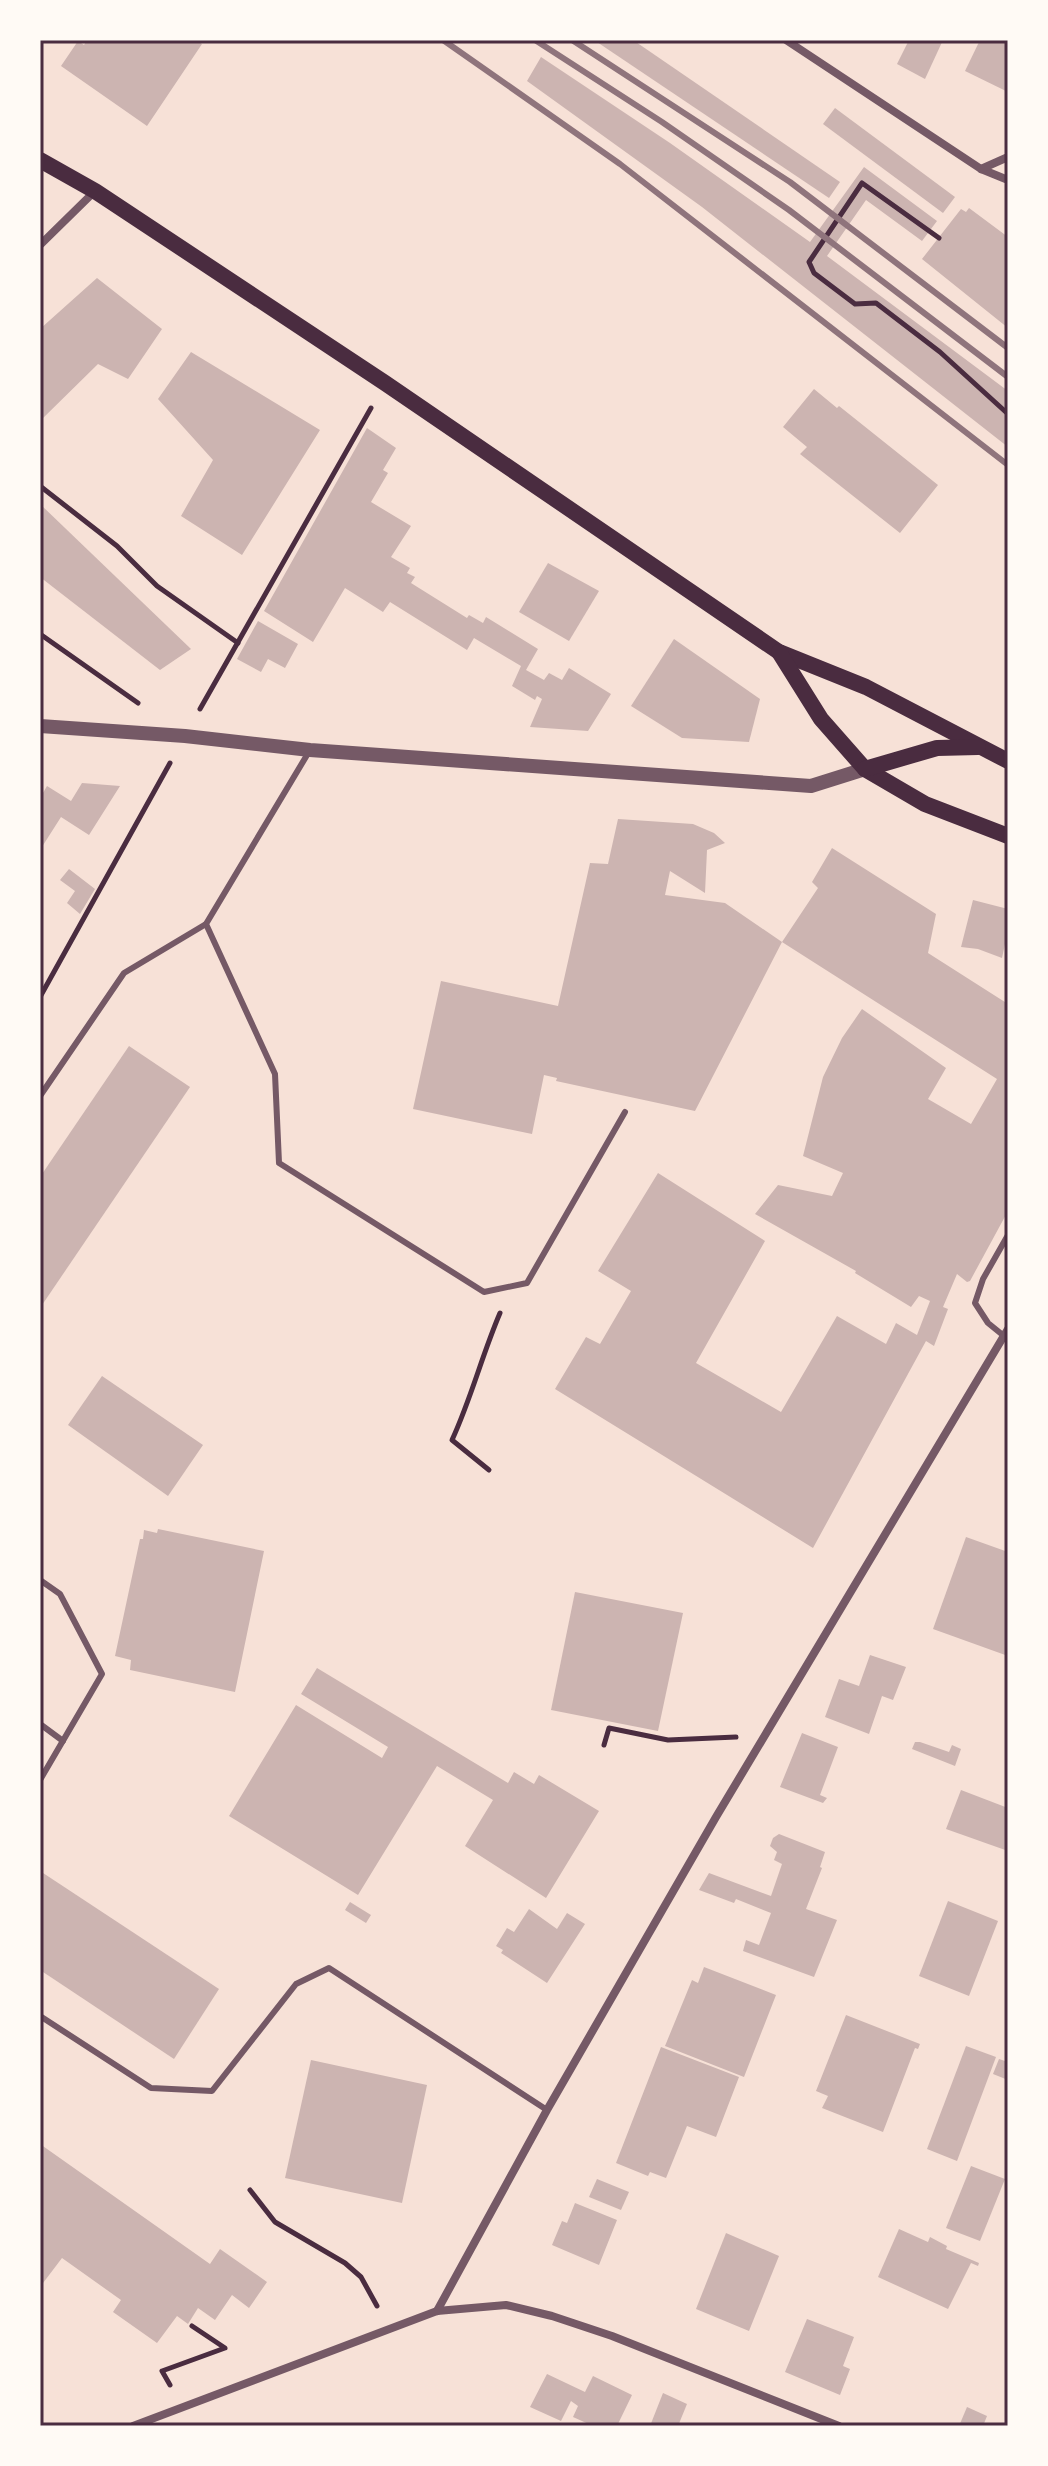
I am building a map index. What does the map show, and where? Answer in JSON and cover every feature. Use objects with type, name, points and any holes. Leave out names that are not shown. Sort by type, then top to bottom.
[{"type":"main road","points":[[40,160],[95,191],[385,383],[779,652],[866,687],[1008,761]]},
{"type":"main road","points":[[779,652],[821,719],[865,769],[925,804],[1008,836]]},
{"type":"main road","points":[[865,769],[937,748],[980,747]]},
{"type":"street","points":[[786,40],[981,169],[1008,180]]},
{"type":"street","points":[[981,169],[1008,157]]},
{"type":"street","points":[[40,245],[95,191]]},
{"type":"street","points":[[40,726],[185,736],[310,750],[811,786],[865,769]]},
{"type":"street","points":[[437,2311],[547,2110],[716,1817],[1006,1332]]},
{"type":"street","points":[[133,2426],[437,2311],[506,2305],[612,2336],[839,2426]]},
{"type":"lane","points":[[40,1096],[124,973],[206,924],[310,750]]},
{"type":"lane","points":[[206,924],[275,1074],[279,1163],[484,1292],[527,1283],[625,1112]]},
{"type":"lane","points":[[1006,1332],[988,1323],[975,1303],[983,1279],[1008,1235]]},
{"type":"lane","points":[[40,1580],[60,1594],[102,1674],[40,1780]]},
{"type":"lane","points":[[40,1724],[63,1741]]},
{"type":"lane","points":[[40,2016],[151,2088],[212,2091],[296,1984],[329,1968],[547,2110]]},
{"type":"path","points":[[939,238],[862,183],[809,262],[814,273],[855,304],[876,303],[940,352],[1008,414]]},
{"type":"path","points":[[40,997],[385,383]]},
{"type":"path","points":[[40,486],[117,546],[157,586],[238,643]]},
{"type":"path","points":[[40,634],[185,736]]},
{"type":"path","points":[[489,1470],[452,1440],[511,1286]]},
{"type":"path","points":[[604,1745],[609,1728],[668,1740],[741,1737]]},
{"type":"path","points":[[250,2190],[275,2222],[345,2263],[361,2277],[377,2306]]},
{"type":"path","points":[[171,2386],[162,2371],[225,2348],[192,2326]]},
{"type":"building","points":[[87,40],[196,40],[202,44],[147,126],[61,66],[78,41],[84,45]]},
{"type":"building","points":[[594,40],[633,40],[840,182],[829,198]]},
{"type":"building","points":[[909,40],[943,40],[925,79],[897,64]]},
{"type":"building","points":[[980,40],[1008,40],[1008,92],[965,71]]},
{"type":"building","points":[[541,57],[810,242],[864,167],[937,221],[922,241],[866,200],[827,256],[1008,391],[1008,447],[702,207],[527,81]]},
{"type":"building","points":[[835,108],[955,197],[943,213],[823,124]]},
{"type":"building","points":[[969,208],[1008,237],[1008,328],[922,259],[961,209],[966,212]]},
{"type":"building","points":[[97,278],[162,329],[128,379],[98,364],[40,421],[40,329]]},
{"type":"building","points":[[191,352],[320,430],[242,555],[181,516],[213,460],[158,399]]},
{"type":"building","points":[[814,389],[938,485],[900,533],[800,454],[807,447],[783,427]]},
{"type":"building","points":[[367,428],[396,448],[383,470],[388,473],[371,502],[411,526],[391,557],[410,568],[407,573],[415,577],[411,583],[467,618],[469,615],[483,623],[486,617],[538,649],[526,670],[544,680],[549,673],[562,680],[569,668],[611,694],[588,731],[530,727],[542,699],[537,696],[535,700],[512,686],[521,666],[474,638],[467,650],[390,602],[383,612],[345,588],[313,642],[264,611]]},
{"type":"building","points":[[40,504],[191,649],[160,670],[40,577]]},
{"type":"building","points":[[548,563],[599,591],[569,641],[519,612]]},
{"type":"building","points":[[258,621],[298,644],[285,668],[268,659],[261,672],[237,659]]},
{"type":"building","points":[[674,639],[760,699],[749,742],[682,738],[631,706]]},
{"type":"building","points":[[82,783],[120,786],[89,835],[61,817],[40,850],[40,798],[47,786],[71,801]]},
{"type":"building","points":[[618,819],[693,824],[714,833],[725,843],[707,850],[705,893],[670,871],[665,895],[725,903],[782,942],[695,1111],[556,1081],[557,1078],[544,1075],[532,1134],[413,1109],[441,981],[558,1006],[590,863],[608,864]]},
{"type":"building","points":[[832,848],[936,914],[928,953],[1008,1004],[1008,1211],[970,1281],[957,1274],[943,1307],[948,1309],[934,1346],[926,1341],[813,1548],[555,1389],[586,1337],[600,1344],[631,1291],[598,1271],[658,1173],[765,1241],[696,1363],[781,1412],[837,1316],[886,1344],[896,1323],[917,1335],[930,1301],[919,1296],[911,1307],[856,1271],[755,1214],[778,1185],[832,1196],[843,1173],[803,1156],[823,1077],[842,1038],[862,1009],[946,1068],[928,1099],[971,1124],[997,1079],[782,942],[818,888],[812,882]]},
{"type":"building","points":[[69,869],[95,889],[80,914],[67,903],[75,891],[60,880]]},
{"type":"building","points":[[973,900],[1008,909],[1008,945],[1005,944],[1002,958],[978,949],[961,947]]},
{"type":"building","points":[[129,1046],[190,1087],[40,1308],[40,1177]]},
{"type":"building","points":[[102,1376],[203,1445],[168,1496],[68,1425]]},
{"type":"building","points":[[158,1529],[264,1551],[235,1692],[130,1670],[131,1660],[115,1656],[140,1539],[143,1539],[144,1530],[157,1533]]},
{"type":"building","points":[[966,1537],[1008,1552],[1008,1656],[933,1629]]},
{"type":"building","points":[[575,1592],[683,1613],[658,1731],[551,1710]]},
{"type":"building","points":[[870,1655],[906,1667],[893,1700],[882,1696],[869,1734],[825,1717],[839,1679],[859,1686]]},
{"type":"building","points":[[317,1668],[508,1783],[514,1772],[534,1784],[539,1775],[599,1811],[546,1898],[465,1846],[493,1800],[437,1766],[358,1895],[229,1816],[296,1705],[382,1758],[388,1747],[301,1694]]},
{"type":"building","points":[[802,1733],[838,1747],[820,1795],[827,1798],[823,1803],[780,1787]]},
{"type":"building","points":[[915,1742],[949,1752],[952,1745],[961,1749],[955,1766],[912,1749]]},
{"type":"building","points":[[961,1790],[1008,1808],[1008,1851],[946,1829]]},
{"type":"building","points":[[779,1834],[825,1852],[806,1909],[837,1920],[814,1977],[743,1951],[746,1940],[759,1945],[771,1913],[736,1899],[734,1903],[699,1890],[709,1873],[771,1896],[782,1864],[774,1860],[777,1852],[770,1846]]},
{"type":"building","points":[[40,1871],[219,1989],[174,2059],[40,1970]]},
{"type":"building","points":[[948,1901],[998,1921],[969,1996],[919,1976]]},
{"type":"building","points":[[350,1902],[371,1915],[366,1923],[345,1910]]},
{"type":"building","points":[[529,1909],[557,1929],[567,1913],[585,1924],[547,1983],[501,1953],[503,1950],[496,1946],[507,1928],[514,1932]]},
{"type":"building","points":[[704,1967],[776,1995],[744,2077],[665,2046],[692,1980],[698,1983]]},
{"type":"building","points":[[846,2015],[920,2044],[918,2049],[915,2048],[883,2132],[822,2108],[828,2096],[816,2091]]},
{"type":"building","points":[[966,2046],[996,2057],[957,2161],[927,2149]]},
{"type":"building","points":[[661,2047],[739,2077],[716,2137],[687,2126],[666,2178],[650,2172],[648,2176],[616,2163]]},
{"type":"building","points":[[999,2059],[1008,2062],[1008,2080],[993,2074]]},
{"type":"building","points":[[311,2060],[427,2085],[402,2203],[285,2178]]},
{"type":"building","points":[[40,2144],[210,2264],[220,2249],[267,2282],[249,2308],[232,2295],[215,2320],[198,2308],[188,2324],[177,2316],[157,2343],[113,2312],[121,2300],[62,2258],[40,2287]]},
{"type":"building","points":[[971,2166],[1005,2179],[980,2241],[946,2228]]},
{"type":"building","points":[[597,2179],[629,2192],[621,2210],[589,2197]]},
{"type":"building","points":[[575,2203],[617,2220],[599,2265],[552,2245],[562,2221],[567,2223]]},
{"type":"building","points":[[899,2229],[928,2242],[930,2237],[947,2246],[946,2249],[979,2263],[978,2266],[971,2263],[948,2309],[878,2277]]},
{"type":"building","points":[[726,2233],[779,2256],[749,2331],[696,2309]]},
{"type":"building","points":[[807,2319],[854,2337],[843,2366],[850,2369],[840,2395],[785,2372]]},
{"type":"building","points":[[547,2374],[585,2392],[593,2376],[632,2395],[617,2426],[593,2426],[573,2417],[578,2406],[571,2401],[561,2421],[530,2407]]},
{"type":"building","points":[[663,2393],[687,2404],[678,2426],[650,2426]]},
{"type":"building","points":[[967,2407],[987,2416],[983,2426],[959,2426]]},
{"type":"railway","points":[[443,40],[620,164],[1008,465]]},
{"type":"railway","points":[[535,40],[662,122],[789,210],[1008,377]]},
{"type":"railway","points":[[572,40],[790,182],[1008,348]]}]
